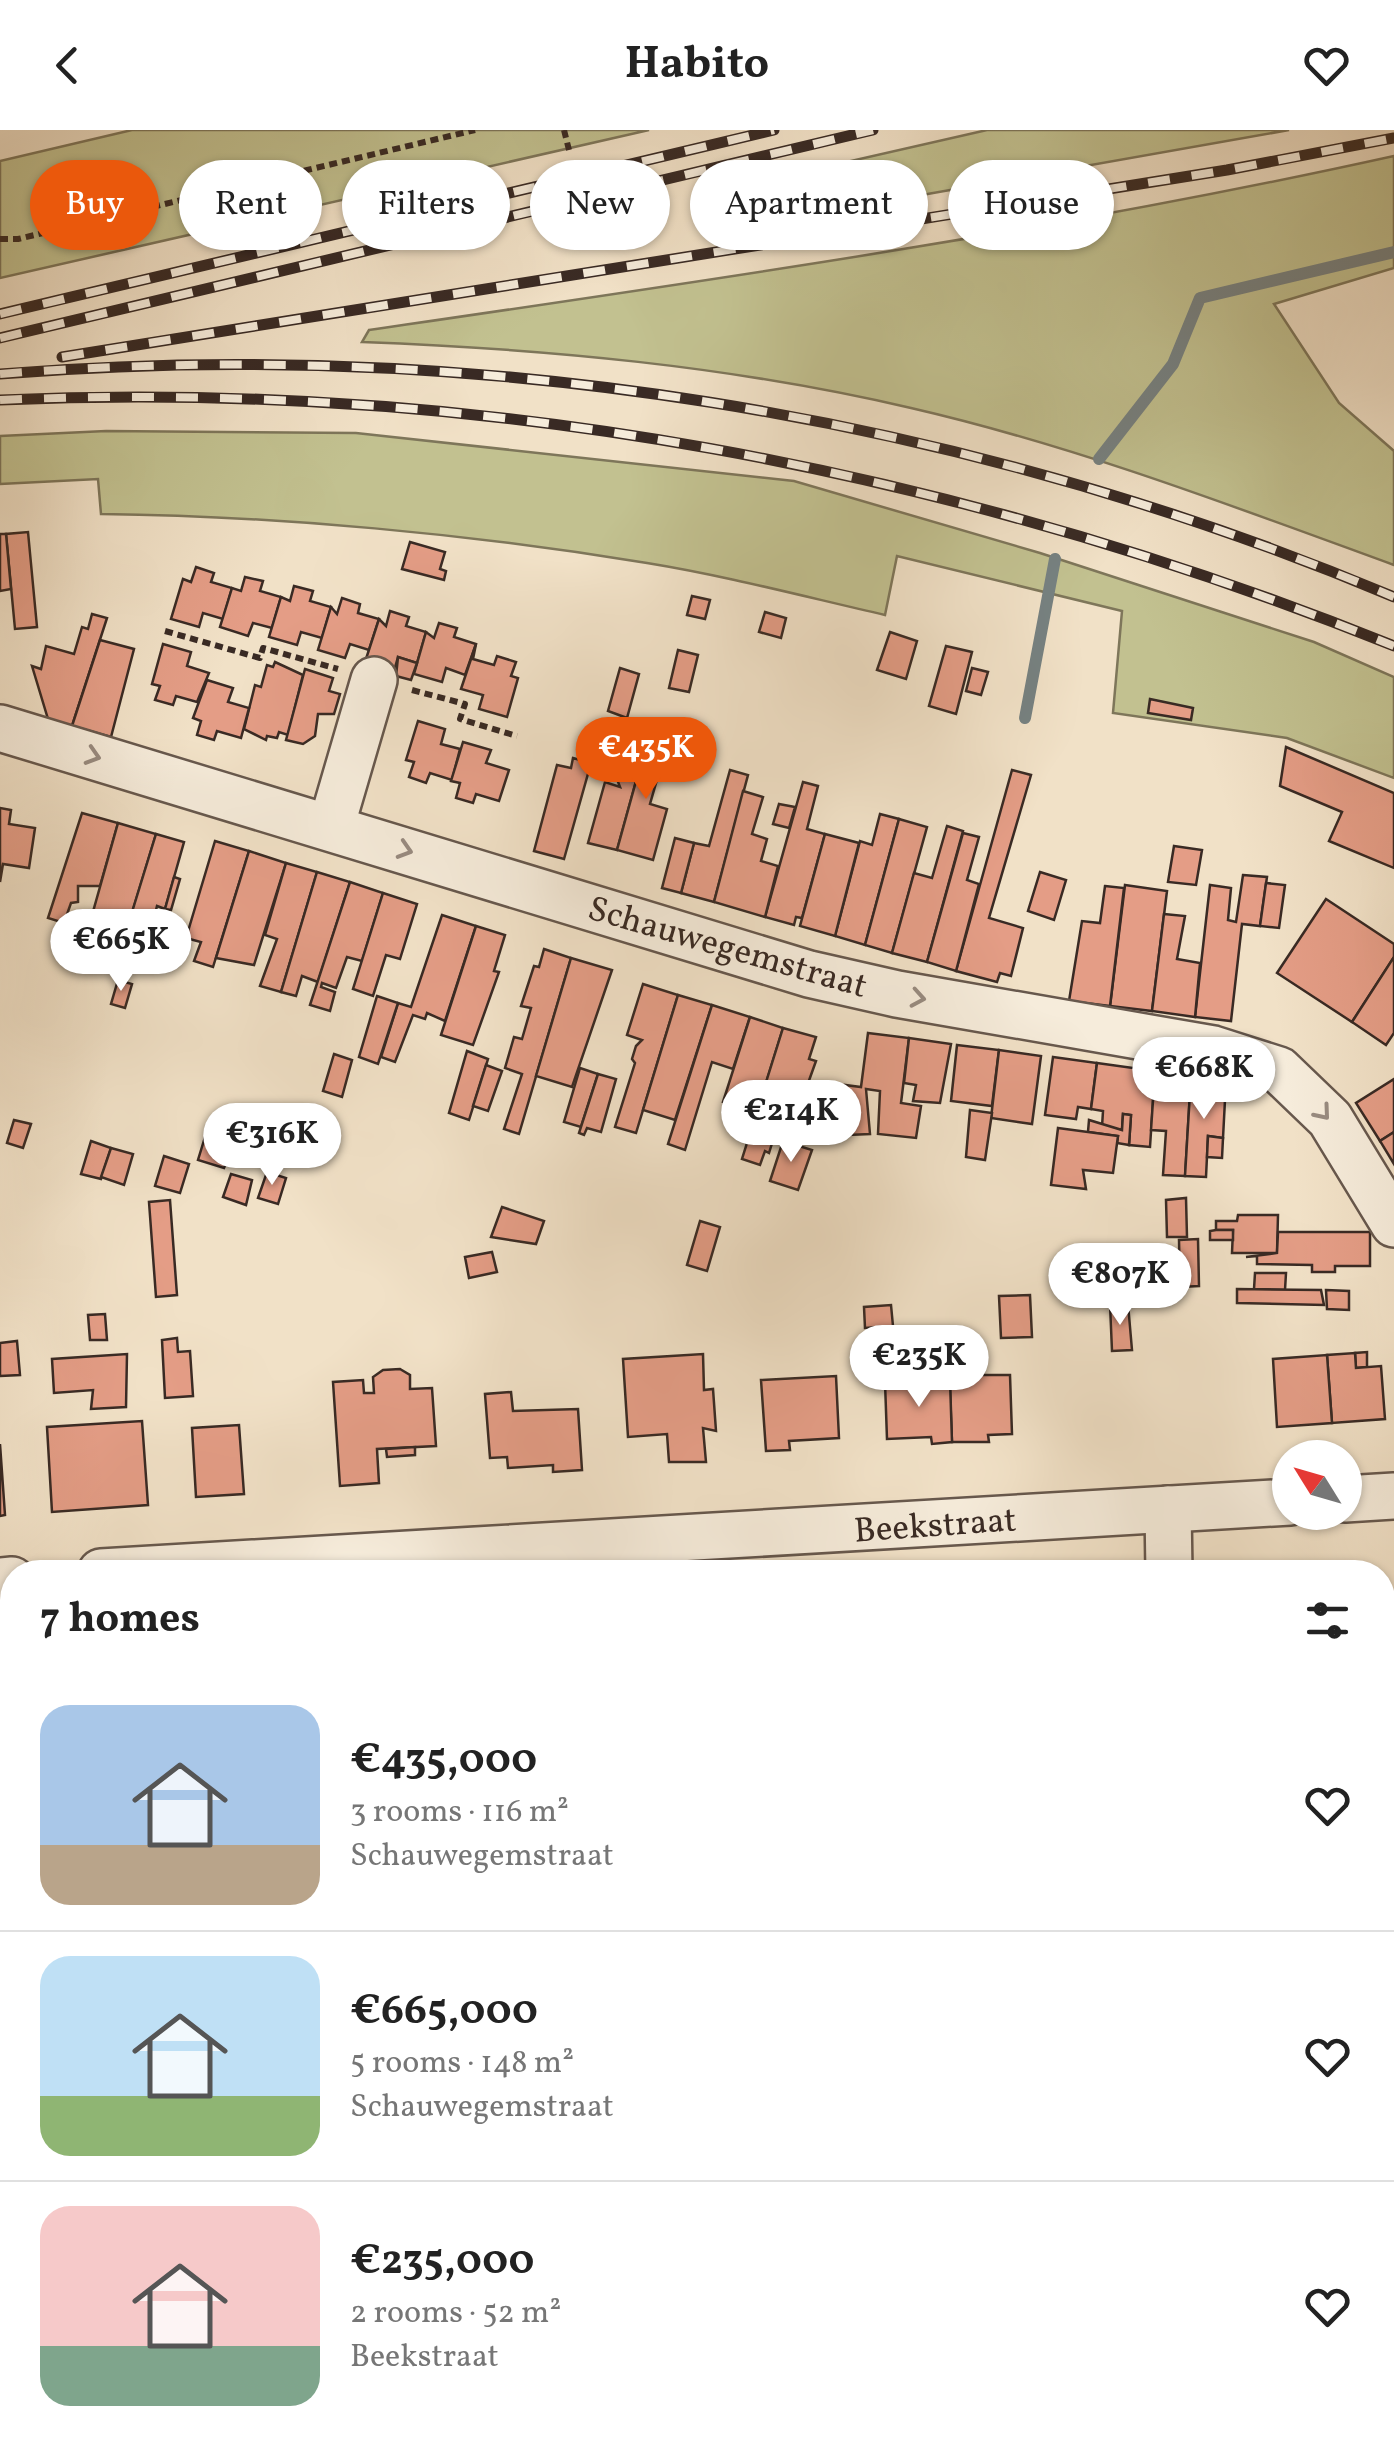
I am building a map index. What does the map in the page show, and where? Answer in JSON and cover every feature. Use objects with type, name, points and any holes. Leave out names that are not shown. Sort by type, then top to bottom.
[{"type":"street","points":[[331,827],[374,680]]},
{"type":"street","name":"Schauwegemstraat","points":[[0,728],[809,974],[916,998],[1213,1049],[1279,1070],[1330,1119],[1394,1224]]},
{"type":"street","points":[[1362,1498],[1394,1496]]},
{"type":"street","name":"Beekstraat","points":[[304,1560],[1272,1503]]},
{"type":"street","points":[[1168,1509],[1168,1560]]},
{"type":"path","points":[[0,239],[18,239],[475,130]]},
{"type":"path","points":[[564,130],[570,150]]},
{"type":"shaded area","points":[[132,130],[649,130],[510,162],[342,160],[342,200],[322,205],[322,160],[179,160],[179,237],[159,242],[159,160],[30,160],[30,250],[123,250],[0,278],[0,161]]},
{"type":"shaded area","points":[[987,130],[1289,130],[1114,161],[948,160],[948,190],[928,194],[928,160],[855,160]]},
{"type":"shaded area","points":[[1394,156],[1394,268],[1274,304],[1339,403],[1394,451],[1394,565],[1034,440],[843,393],[638,362],[362,342],[369,330],[895,250],[928,250],[928,245],[948,241],[948,250],[1114,250],[1114,212]]},
{"type":"shaded area","points":[[106,431],[356,433],[794,481],[1040,553],[1314,642],[1394,677],[1394,778],[1287,738],[1113,713],[1122,611],[897,556],[885,615],[677,568],[512,543],[306,523],[101,514],[98,479],[0,484],[0,436]]},
{"type":"building","points":[[28,532],[37,627],[15,629],[6,534]]},
{"type":"building","points":[[0,534],[6,534],[11,589],[0,591]]},
{"type":"building","points":[[410,542],[445,552],[440,569],[446,571],[444,580],[402,569]]},
{"type":"building","points":[[196,567],[214,573],[211,582],[232,588],[223,619],[203,613],[199,627],[171,619],[183,579],[191,582]]},
{"type":"building","points":[[245,577],[263,581],[260,591],[281,597],[272,628],[253,623],[248,636],[220,627],[232,588],[241,591]]},
{"type":"building","points":[[294,586],[313,591],[310,601],[331,607],[322,638],[301,632],[297,645],[269,637],[281,597],[290,601]]},
{"type":"building","points":[[692,596],[710,600],[705,619],[687,615]]},
{"type":"building","points":[[342,598],[360,604],[358,613],[379,619],[369,650],[350,644],[345,658],[318,650],[331,607],[337,614]]},
{"type":"building","points":[[390,611],[409,617],[406,626],[426,632],[417,663],[398,657],[394,671],[365,662],[379,619],[386,626]]},
{"type":"building","points":[[765,612],[786,618],[781,638],[759,632]]},
{"type":"building","points":[[92,614],[107,618],[72,726],[48,719],[32,666],[41,669],[46,646],[74,654],[82,627],[88,629]]},
{"type":"building","points":[[439,623],[457,628],[454,637],[476,644],[465,675],[446,668],[442,682],[414,674],[426,632],[434,638]]},
{"type":"building","points":[[890,632],[917,641],[906,679],[877,670]]},
{"type":"building","points":[[100,640],[134,649],[111,737],[72,726]]},
{"type":"building","points":[[163,644],[191,652],[187,666],[209,673],[197,702],[176,696],[173,705],[155,700],[160,686],[152,684]]},
{"type":"building","points":[[476,644],[473,659],[494,665],[497,656],[516,662],[511,676],[518,678],[507,717],[479,709],[483,695],[461,689]]},
{"type":"building","points":[[946,646],[972,652],[956,714],[929,706]]},
{"type":"building","points":[[678,650],[698,655],[689,692],[669,688]]},
{"type":"building","points":[[398,657],[417,663],[411,680],[396,676]]},
{"type":"building","points":[[275,662],[303,675],[288,735],[279,732],[277,738],[267,736],[266,740],[244,729],[255,685],[261,687],[267,665],[273,667]]},
{"type":"building","points":[[620,668],[639,674],[627,718],[608,711]]},
{"type":"building","points":[[972,668],[988,672],[981,695],[966,691]]},
{"type":"building","points":[[305,669],[333,678],[329,691],[340,694],[334,714],[318,714],[315,736],[303,744],[286,740]]},
{"type":"building","points":[[207,680],[233,688],[228,702],[249,708],[241,738],[217,731],[214,740],[197,735],[201,721],[193,718]]},
{"type":"building","points":[[1150,699],[1193,708],[1191,720],[1148,713]]},
{"type":"building","points":[[418,721],[445,729],[441,744],[460,749],[452,780],[430,773],[426,783],[409,777],[414,762],[406,760]]},
{"type":"building","points":[[630,721],[651,727],[617,850],[588,843],[605,782],[620,787],[615,774]]},
{"type":"building","points":[[651,727],[671,731],[650,804],[667,809],[653,860],[617,850]]},
{"type":"building","points":[[463,742],[491,750],[486,763],[509,770],[499,801],[476,794],[473,803],[456,798],[460,783],[451,781]]},
{"type":"building","points":[[1286,747],[1394,793],[1394,868],[1329,841],[1342,812],[1280,786]]},
{"type":"building","points":[[573,758],[591,763],[564,859],[534,851],[557,765],[571,768]]},
{"type":"building","points":[[730,770],[748,775],[714,902],[681,893],[694,843],[709,846]]},
{"type":"building","points":[[1012,770],[1031,775],[989,918],[1023,928],[1011,976],[1000,973],[997,982],[956,971]]},
{"type":"building","points":[[803,782],[818,786],[807,829],[825,834],[802,918],[796,917],[794,925],[765,917]]},
{"type":"building","points":[[743,791],[763,797],[752,834],[767,839],[761,861],[778,866],[765,917],[714,902]]},
{"type":"building","points":[[779,804],[795,807],[789,828],[773,824]]},
{"type":"building","points":[[0,808],[11,810],[9,824],[35,828],[29,868],[3,864],[0,882]]},
{"type":"building","points":[[82,813],[118,823],[100,886],[78,886],[78,902],[71,903],[64,923],[48,918]]},
{"type":"building","points":[[880,814],[899,819],[865,945],[835,936],[860,841],[872,845]]},
{"type":"building","points":[[899,819],[927,827],[892,953],[865,945]]},
{"type":"building","points":[[118,823],[156,834],[125,936],[89,926]]},
{"type":"building","points":[[947,826],[963,831],[927,962],[892,953],[914,873],[932,878]]},
{"type":"building","points":[[963,833],[979,837],[967,880],[979,884],[956,971],[927,962]]},
{"type":"building","points":[[156,834],[184,842],[165,909],[157,906],[156,910],[161,912],[158,924],[153,922],[145,948],[137,945],[134,952],[121,948]]},
{"type":"building","points":[[825,834],[859,843],[835,936],[800,926]]},
{"type":"building","points":[[675,838],[694,843],[681,893],[662,888]]},
{"type":"building","points":[[215,841],[249,851],[213,967],[194,961],[201,942],[186,938]]},
{"type":"building","points":[[1174,846],[1202,850],[1196,885],[1168,882]]},
{"type":"building","points":[[249,851],[286,863],[254,965],[216,958]]},
{"type":"building","points":[[286,863],[317,872],[281,992],[260,986],[277,939],[265,935]]},
{"type":"building","points":[[317,872],[350,882],[318,982],[302,976],[296,996],[281,992]]},
{"type":"building","points":[[1040,872],[1066,880],[1054,920],[1028,911]]},
{"type":"building","points":[[1243,875],[1267,877],[1260,926],[1242,924],[1231,1021],[1195,1017],[1210,885],[1231,888],[1228,920],[1236,922]]},
{"type":"building","points":[[174,877],[180,879],[171,910],[165,909]]},
{"type":"building","points":[[350,882],[383,893],[362,961],[347,957],[336,988],[322,983],[321,987],[335,992],[330,1011],[310,1005]]},
{"type":"building","points":[[1266,883],[1285,885],[1279,928],[1260,926]]},
{"type":"building","points":[[1125,885],[1167,891],[1152,1011],[1110,1006]]},
{"type":"building","points":[[1105,886],[1124,888],[1110,1006],[1069,1001],[1082,921],[1100,923]]},
{"type":"building","points":[[383,893],[417,904],[400,959],[386,955],[373,996],[353,989]]},
{"type":"building","points":[[1326,899],[1394,944],[1394,957],[1352,1022],[1277,973]]},
{"type":"building","points":[[1164,914],[1185,916],[1177,959],[1200,963],[1195,1017],[1152,1011]]},
{"type":"building","points":[[442,915],[476,926],[445,1021],[427,1013],[425,1019],[413,1015],[395,1062],[381,1057],[398,1003],[411,1007]]},
{"type":"building","points":[[476,926],[505,935],[494,971],[499,972],[473,1045],[441,1035]]},
{"type":"building","points":[[544,949],[571,958],[519,1134],[504,1129],[522,1074],[505,1068],[514,1037],[522,1039],[531,1008],[521,1006]]},
{"type":"building","points":[[1394,957],[1394,1033],[1386,1045],[1352,1022]]},
{"type":"building","points":[[571,958],[612,970],[572,1087],[536,1076]]},
{"type":"building","points":[[118,980],[132,984],[125,1008],[111,1004]]},
{"type":"building","points":[[643,984],[678,995],[636,1133],[615,1127],[635,1063],[632,1059],[636,1046],[642,1040],[627,1035]]},
{"type":"building","points":[[678,995],[712,1005],[675,1120],[643,1110]]},
{"type":"building","points":[[377,996],[398,1003],[378,1064],[359,1057]]},
{"type":"building","points":[[712,1005],[750,1017],[733,1069],[712,1062],[685,1150],[668,1144]]},
{"type":"building","points":[[750,1017],[783,1028],[757,1112],[723,1102]]},
{"type":"building","points":[[783,1028],[816,1037],[809,1059],[816,1061],[792,1128],[778,1124],[769,1153],[765,1151],[760,1165],[742,1159]]},
{"type":"building","points":[[868,1033],[909,1038],[901,1103],[921,1106],[916,1138],[878,1134],[880,1091],[866,1089],[870,1134],[848,1135],[845,1085],[861,1087]]},
{"type":"building","points":[[909,1038],[951,1044],[940,1103],[913,1101],[916,1085],[904,1083]]},
{"type":"building","points":[[957,1045],[999,1050],[992,1106],[951,1101]]},
{"type":"building","points":[[999,1050],[1041,1056],[1032,1124],[991,1118]]},
{"type":"building","points":[[467,1051],[488,1059],[469,1120],[449,1113]]},
{"type":"building","points":[[334,1054],[352,1060],[342,1097],[323,1091]]},
{"type":"building","points":[[1053,1057],[1097,1063],[1091,1109],[1078,1107],[1076,1119],[1045,1115]]},
{"type":"building","points":[[1097,1063],[1155,1071],[1150,1147],[1129,1145],[1131,1115],[1123,1114],[1122,1130],[1102,1127],[1103,1111],[1091,1109]]},
{"type":"building","points":[[486,1065],[502,1071],[488,1111],[473,1106]]},
{"type":"building","points":[[580,1068],[598,1074],[581,1127],[564,1122]]},
{"type":"building","points":[[1155,1071],[1191,1076],[1185,1176],[1163,1175],[1166,1131],[1151,1130]]},
{"type":"building","points":[[598,1074],[616,1079],[601,1132],[587,1128],[584,1135],[579,1133]]},
{"type":"building","points":[[1191,1076],[1226,1081],[1223,1138],[1208,1136],[1206,1177],[1185,1176]]},
{"type":"building","points":[[1394,1079],[1394,1132],[1380,1141],[1356,1103]]},
{"type":"building","points":[[970,1110],[992,1113],[985,1160],[966,1157]]},
{"type":"building","points":[[1123,1114],[1131,1115],[1129,1145],[1117,1143],[1118,1136],[1088,1132],[1089,1120],[1122,1130]]},
{"type":"building","points":[[14,1120],[31,1124],[23,1148],[7,1143]]},
{"type":"building","points":[[1058,1128],[1118,1136],[1113,1173],[1083,1170],[1086,1189],[1051,1185]]},
{"type":"building","points":[[1394,1132],[1394,1164],[1380,1141]]},
{"type":"building","points":[[1208,1136],[1223,1138],[1222,1158],[1207,1157]]},
{"type":"building","points":[[205,1137],[233,1147],[224,1168],[198,1160]]},
{"type":"building","points":[[91,1141],[111,1148],[101,1179],[81,1174]]},
{"type":"building","points":[[783,1141],[812,1150],[798,1190],[770,1181]]},
{"type":"building","points":[[111,1148],[133,1154],[124,1185],[101,1177]]},
{"type":"building","points":[[164,1156],[189,1164],[180,1193],[155,1186]]},
{"type":"building","points":[[267,1172],[286,1178],[278,1204],[258,1198]]},
{"type":"building","points":[[231,1174],[252,1180],[246,1205],[223,1197]]},
{"type":"building","points":[[1186,1198],[1187,1237],[1167,1237],[1166,1200]]},
{"type":"building","points":[[170,1200],[177,1295],[156,1297],[149,1202]]},
{"type":"building","points":[[502,1207],[544,1221],[536,1244],[491,1237]]},
{"type":"building","points":[[1238,1215],[1278,1215],[1277,1253],[1232,1253],[1233,1230],[1216,1230],[1216,1221],[1237,1221]]},
{"type":"building","points":[[700,1221],[720,1227],[707,1271],[687,1265]]},
{"type":"building","points":[[1233,1230],[1233,1240],[1210,1240],[1210,1231]]},
{"type":"building","points":[[1278,1232],[1370,1232],[1370,1266],[1335,1266],[1335,1272],[1312,1272],[1312,1265],[1257,1264],[1257,1256],[1246,1257],[1277,1253]]},
{"type":"building","points":[[1198,1239],[1199,1286],[1180,1287],[1179,1240]]},
{"type":"building","points":[[492,1252],[497,1272],[469,1278],[465,1257]]},
{"type":"building","points":[[1255,1273],[1286,1273],[1285,1290],[1254,1289]]},
{"type":"building","points":[[1237,1289],[1321,1290],[1324,1305],[1237,1303]]},
{"type":"building","points":[[1326,1290],[1349,1291],[1349,1310],[1327,1309]]},
{"type":"building","points":[[1030,1295],[1032,1337],[1001,1338],[999,1296]]},
{"type":"building","points":[[1110,1304],[1128,1304],[1132,1350],[1112,1351]]},
{"type":"building","points":[[891,1305],[893,1326],[865,1328],[864,1307]]},
{"type":"building","points":[[105,1314],[107,1340],[90,1340],[88,1315]]},
{"type":"building","points":[[177,1338],[178,1352],[190,1351],[193,1396],[165,1398],[162,1340]]},
{"type":"building","points":[[17,1341],[20,1375],[0,1376],[0,1343]]},
{"type":"building","points":[[1367,1352],[1367,1367],[1356,1368],[1355,1353]]},
{"type":"building","points":[[1355,1353],[1356,1368],[1381,1366],[1385,1419],[1332,1423],[1327,1355]]},
{"type":"building","points":[[127,1354],[126,1407],[91,1409],[93,1390],[54,1393],[52,1359]]},
{"type":"building","points":[[703,1354],[704,1390],[713,1389],[716,1431],[703,1428],[706,1462],[669,1462],[667,1434],[628,1437],[623,1359]]},
{"type":"building","points":[[1327,1355],[1332,1423],[1277,1427],[1273,1359]]},
{"type":"building","points":[[978,1363],[978,1375],[1010,1375],[1012,1434],[988,1435],[989,1442],[952,1442],[949,1364]]},
{"type":"building","points":[[400,1369],[410,1375],[410,1389],[432,1388],[436,1446],[377,1449],[379,1483],[340,1486],[333,1382],[363,1380],[364,1393],[374,1393],[373,1377],[383,1370]]},
{"type":"building","points":[[836,1376],[839,1438],[789,1441],[790,1450],[766,1451],[761,1380]]},
{"type":"building","points":[[950,1380],[952,1442],[932,1444],[931,1437],[887,1439],[885,1382]]},
{"type":"building","points":[[511,1392],[513,1411],[578,1409],[582,1470],[553,1472],[553,1465],[508,1468],[507,1457],[490,1458],[485,1394]]},
{"type":"building","points":[[142,1421],[148,1505],[52,1512],[47,1427]]},
{"type":"building","points":[[239,1425],[244,1494],[196,1497],[192,1428]]},
{"type":"building","points":[[0,1444],[5,1515],[0,1516]]},
{"type":"building","points":[[415,1447],[415,1455],[387,1457],[386,1449]]},
{"type":"waterway","points":[[1099,459],[1173,364],[1200,298],[1394,252]]},
{"type":"waterway","points":[[1025,718],[1055,559]]},
{"type":"railway","points":[[0,314],[774,130]]},
{"type":"railway","points":[[0,338],[873,130]]},
{"type":"railway","points":[[62,357],[1227,170],[1394,138]]},
{"type":"railway","points":[[0,374],[177,365],[355,367],[533,379],[710,402],[886,436],[1058,479],[1228,533],[1394,597]]},
{"type":"railway","points":[[0,400],[179,397],[357,405],[534,422],[710,448],[884,484],[1057,530],[1227,583],[1394,646]]}]
